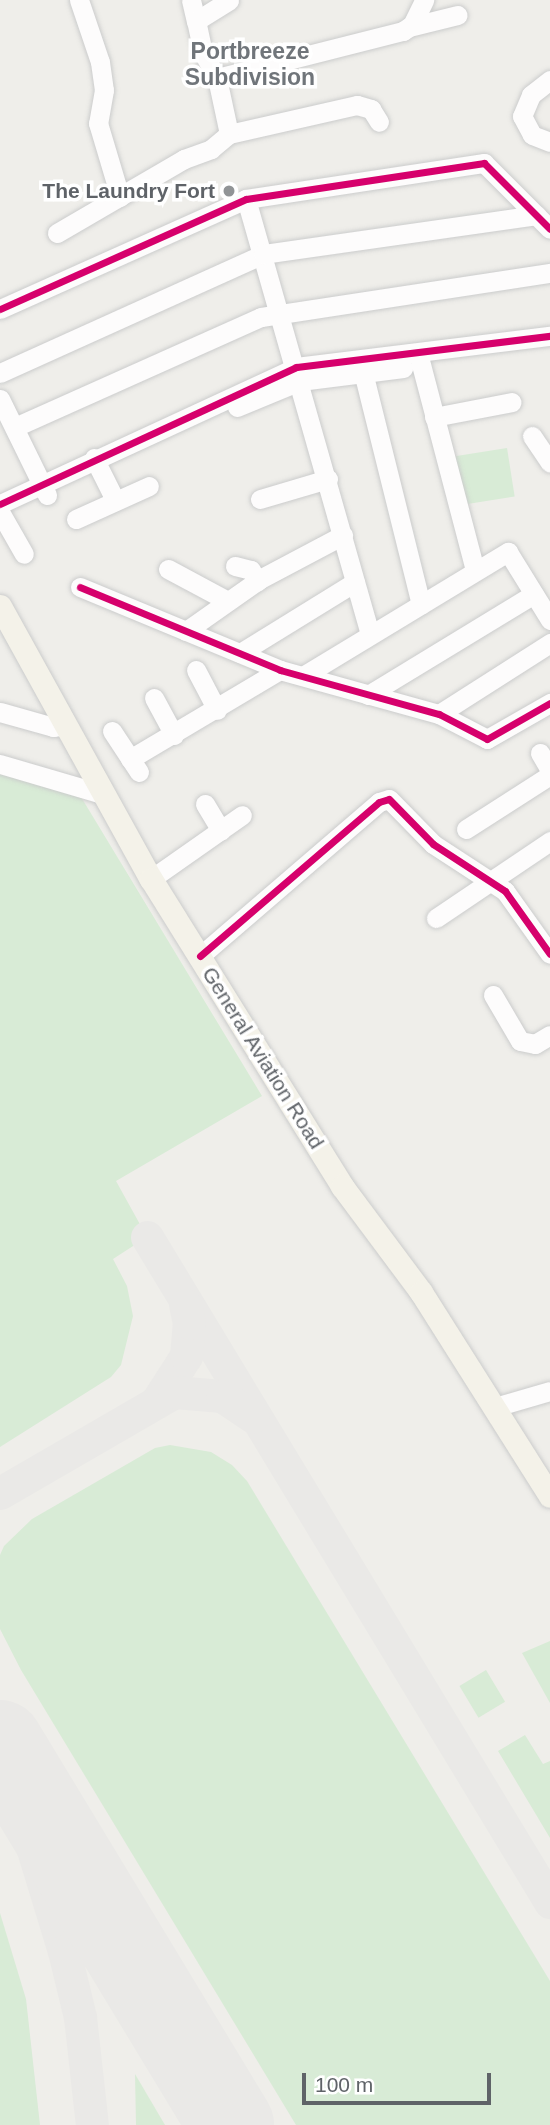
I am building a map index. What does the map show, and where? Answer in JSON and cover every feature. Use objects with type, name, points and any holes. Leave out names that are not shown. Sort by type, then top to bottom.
[{"type":"main road","name":"General Aviation Road","points":[[0,606],[151,879],[342,1186],[421,1292],[550,1496]]},
{"type":"street","points":[[79,0],[100,62],[104,90],[98,123],[120,197]]},
{"type":"street","points":[[191,0],[203,52],[217,78],[229,134]]},
{"type":"street","points":[[197,21],[229,0]]},
{"type":"street","points":[[409,27],[424,0]]},
{"type":"street","points":[[217,78],[458,15]]},
{"type":"street","points":[[550,80],[531,95],[522,116],[532,135],[550,142]]},
{"type":"street","points":[[57,233],[184,159],[211,149],[229,134],[344,106],[371,109],[379,122]]},
{"type":"street","points":[[0,309],[246,199],[484,163],[543,222]]},
{"type":"street","points":[[246,199],[282,313],[370,634]]},
{"type":"street","points":[[0,373],[263,254],[543,222]]},
{"type":"street","points":[[15,427],[261,317],[550,273]]},
{"type":"street","points":[[420,359],[550,336]]},
{"type":"street","points":[[24,554],[1,511],[213,410],[298,374],[420,359],[550,348]]},
{"type":"street","points":[[420,359],[475,570]]},
{"type":"street","points":[[361,366],[421,604]]},
{"type":"street","points":[[0,399],[44,489]]},
{"type":"street","points":[[434,417],[512,402]]},
{"type":"street","points":[[532,436],[550,463]]},
{"type":"street","points":[[97,464],[115,500]]},
{"type":"street","points":[[260,499],[328,479]]},
{"type":"street","points":[[76,519],[149,486]]},
{"type":"street","points":[[186,631],[257,581],[343,534]]},
{"type":"street","points":[[303,676],[508,552],[550,620]]},
{"type":"street","points":[[235,566],[251,570],[257,581]]},
{"type":"street","points":[[168,569],[228,601]]},
{"type":"street","points":[[240,653],[355,582]]},
{"type":"street","points":[[80,587],[280,670],[439,714],[487,739],[550,703]]},
{"type":"street","points":[[368,695],[534,594]]},
{"type":"street","points":[[439,714],[550,643]]},
{"type":"street","points":[[196,670],[217,710]]},
{"type":"street","points":[[112,731],[135,765],[174,735],[280,670]]},
{"type":"street","points":[[154,698],[174,735]]},
{"type":"street","points":[[0,712],[53,727],[66,725]]},
{"type":"street","points":[[0,764],[102,794]]},
{"type":"street","points":[[466,829],[547,766]]},
{"type":"street","points":[[200,956],[379,802],[389,799],[400,804],[426,838],[505,891],[550,954]]},
{"type":"street","points":[[205,804],[221,831]]},
{"type":"street","points":[[151,879],[242,816]]},
{"type":"street","points":[[436,918],[550,841]]},
{"type":"street","points":[[493,995],[524,1043],[535,1044],[550,1035]]},
{"type":"street","points":[[495,1407],[550,1391]]},
{"type":"green space","points":[[507,448],[515,496],[456,506],[449,457]]},
{"type":"green space","points":[[0,769],[78,792],[262,1096],[116,1181],[147,1237],[113,1259],[127,1286],[133,1316],[121,1365],[111,1377],[0,1447]]},
{"type":"green space","points":[[170,1445],[211,1452],[232,1465],[247,1481],[550,1981],[550,2125],[296,2125],[21,1670],[0,1629],[0,1555],[4,1546],[32,1519],[155,1448]]},
{"type":"green space","points":[[550,1641],[550,1703],[522,1653]]},
{"type":"green space","points":[[486,1670],[505,1702],[478,1718],[459,1686]]},
{"type":"green space","points":[[525,1735],[543,1764],[550,1761],[550,1838],[498,1751]]},
{"type":"green space","points":[[0,1913],[26,1999],[40,2125],[0,2125]]},
{"type":"green space","points":[[135,2074],[165,2125],[136,2125]]},
{"type":"taxiway","points":[[147,1237],[550,1902]]},
{"type":"taxiway","points":[[159,1398],[186,1356],[189,1323],[185,1304]]},
{"type":"taxiway","points":[[0,1493],[174,1392],[222,1396],[253,1417]]},
{"type":"taxiway","points":[[0,1764],[30,1840],[64,1951],[80,2017],[92,2125]]},
{"type":"runway","points":[[0,1743],[231,2125]]},
{"type":"cycle path","points":[[0,309],[246,199],[484,163],[550,229]]},
{"type":"cycle path","points":[[0,504],[296,367],[550,336]]},
{"type":"cycle path","points":[[80,587],[280,670],[439,714],[487,739],[550,703]]},
{"type":"cycle path","points":[[200,956],[379,802],[389,799],[433,844],[505,891],[550,954]]},
{"type":"place","name":"The Laundry Fort","points":[[229,191]]},
{"type":"district","name":"Portbreeze Subdivision","points":[[250,64]]}]
